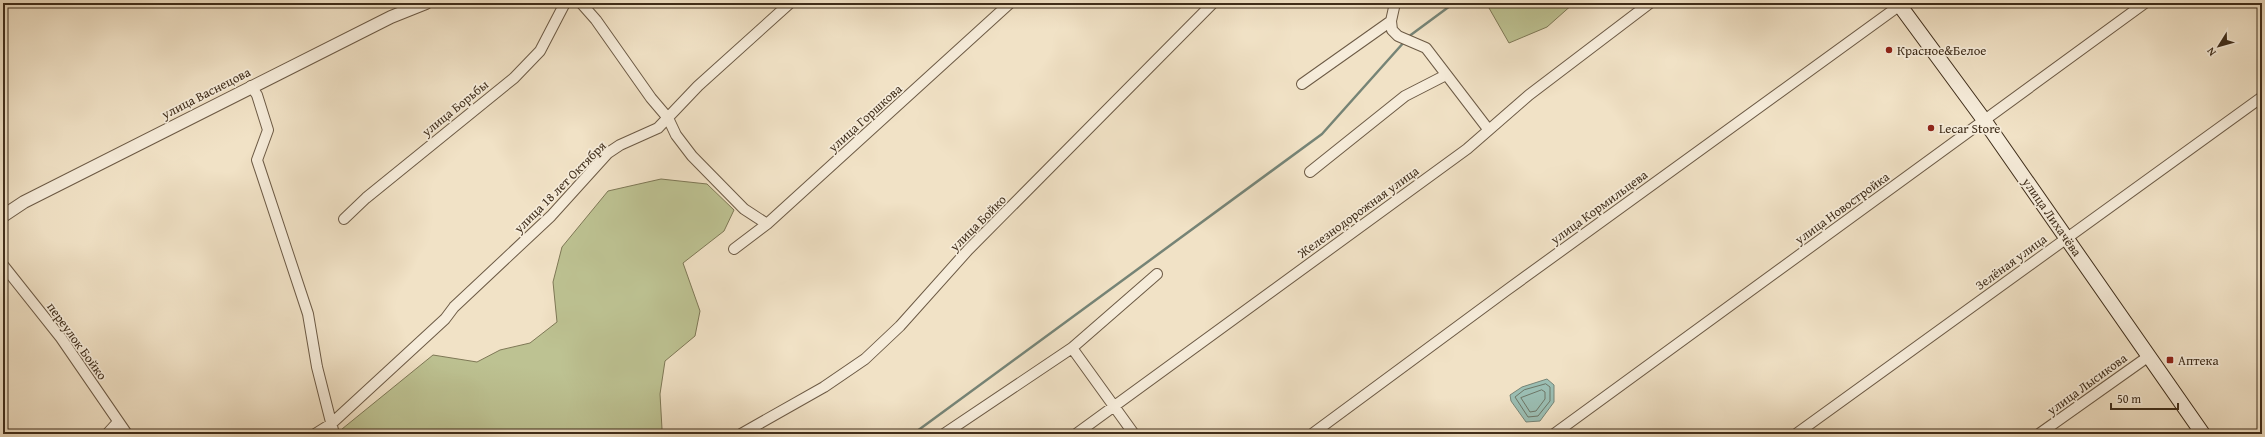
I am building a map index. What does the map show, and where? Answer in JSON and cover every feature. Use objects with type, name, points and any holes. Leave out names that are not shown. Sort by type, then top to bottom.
[{"type":"main road","name":"улица Лихачёва","points":[[1900,4],[1984,120],[2203,434]]},
{"type":"street","name":"улица Васнецова","points":[[3,216],[24,202],[251,86],[391,17],[426,3]]},
{"type":"street","name":"улица Борьбы","points":[[344,219],[366,198],[514,78],[540,51],[565,3]]},
{"type":"street","points":[[581,3],[596,20],[651,98],[668,118],[676,136],[692,156],[744,209],[767,224]]},
{"type":"street","name":"улица 18 лет Октября","points":[[315,434],[333,429],[445,320],[454,307],[574,193],[608,153],[620,145],[658,128],[698,86],[790,3]]},
{"type":"street","name":"улица Горшкова","points":[[734,250],[767,224],[1010,3]]},
{"type":"street","name":"улица Бойко","points":[[741,434],[824,386],[865,359],[900,326],[968,250],[1213,3]]},
{"type":"street","points":[[1395,3],[1391,21],[1392,30],[1398,36],[1426,48],[1488,129]]},
{"type":"street","name":"Железнодорожная улица","points":[[1076,434],[1467,149],[1488,129],[1529,95],[1650,3]]},
{"type":"street","name":"улица Новостройка","points":[[1554,434],[2145,3]]},
{"type":"street","name":"улица Кормильцева","points":[[1312,434],[1900,4]]},
{"type":"street","points":[[1302,84],[1391,21]]},
{"type":"street","points":[[1310,172],[1405,96],[1446,75]]},
{"type":"street","points":[[251,86],[257,95],[268,130],[257,160],[308,314],[317,367],[333,429]]},
{"type":"street","name":"Зелёная улица","points":[[1796,434],[2262,97]]},
{"type":"street","name":"переулок Бойко","points":[[3,266],[61,338],[127,434]]},
{"type":"street","points":[[944,434],[1072,348],[1157,274]]},
{"type":"street","points":[[1072,348],[1134,434]]},
{"type":"street","name":"улица Лысикова","points":[[2039,434],[2149,356]]},
{"type":"street","points":[[107,434],[118,422]]},
{"type":"green space","points":[[1489,3],[1574,3],[1547,27],[1509,43],[1489,8]]},
{"type":"green space","points":[[661,179],[707,184],[734,210],[724,231],[683,263],[700,311],[695,336],[665,361],[660,394],[662,429],[659,434],[343,434],[342,429],[433,355],[477,362],[500,350],[530,343],[557,322],[553,282],[562,247],[608,191]]},
{"type":"water","points":[[1547,379],[1554,385],[1554,402],[1540,421],[1526,422],[1511,401],[1510,395],[1522,387]]},
{"type":"waterway","points":[[1408,37],[1454,3]]},
{"type":"waterway","points":[[913,434],[1322,134],[1405,41]]},
{"type":"place","name":"Красное&Белое","points":[[1889,50]]},
{"type":"place","name":"Lecar Store","points":[[1931,128]]},
{"type":"place","name":"Аптека","points":[[2170,360]]}]
